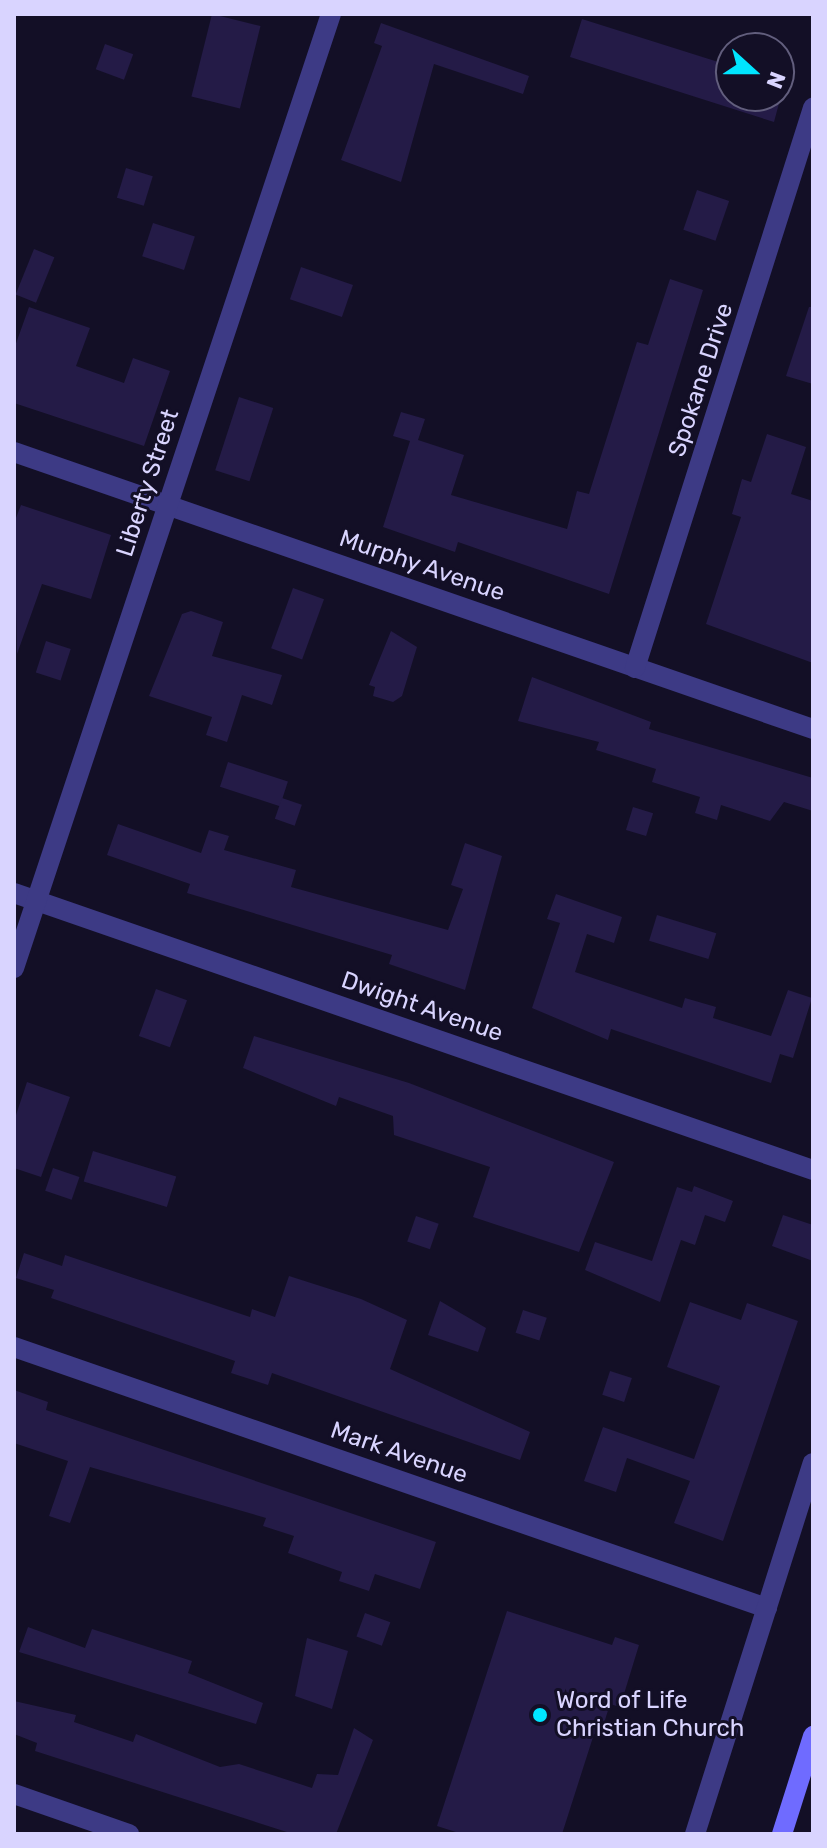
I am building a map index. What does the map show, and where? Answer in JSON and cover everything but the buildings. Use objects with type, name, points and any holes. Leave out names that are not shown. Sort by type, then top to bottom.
[{"type":"main road","points":[[782,1834],[813,1736]]},
{"type":"street","name":"Liberty Street","points":[[14,968],[331,14]]},
{"type":"street","name":"Spokane Drive","points":[[635,668],[813,108]]},
{"type":"street","name":"Murphy Avenue","points":[[14,452],[813,729]]},
{"type":"street","name":"Dwight Avenue","points":[[14,893],[813,1170]]},
{"type":"street","name":"Mark Avenue","points":[[14,1347],[767,1608]]},
{"type":"street","points":[[695,1834],[813,1463]]},
{"type":"street","points":[[14,1794],[129,1834]]},
{"type":"place","name":"Word of Life Christian Church","points":[[540,1715]]}]
